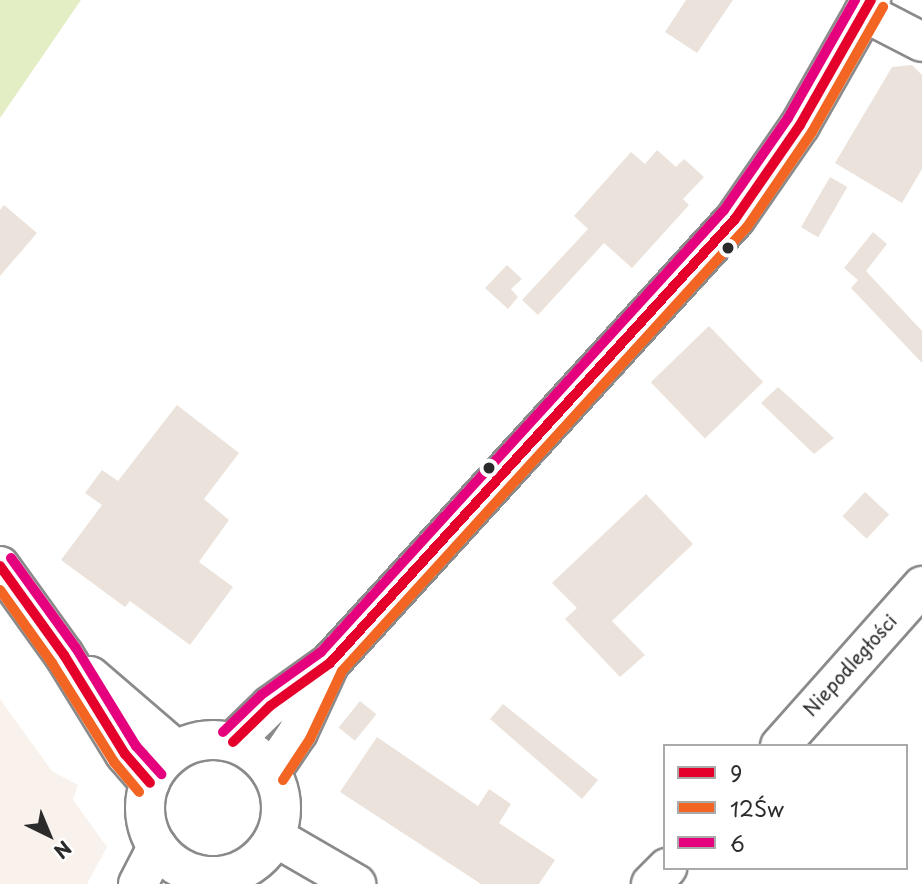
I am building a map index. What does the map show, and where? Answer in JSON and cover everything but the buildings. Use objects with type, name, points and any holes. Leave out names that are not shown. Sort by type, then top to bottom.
[{"type":"street","points":[[233,742],[270,706],[330,663],[735,219],[800,125],[868,6],[922,42]]},
{"type":"street","points":[[0,566],[64,655],[125,754],[150,783]]},
{"type":"street","name":"Niepodległości","points":[[782,744],[922,586]]},
{"type":"street","points":[[64,655],[176,750]]},
{"type":"street","points":[[271,772],[298,732],[330,663]]},
{"type":"street","points":[[213,739],[233,742],[250,750],[271,772],[281,799],[275,837],[257,859],[232,874],[190,879],[158,847],[145,817],[150,783],[161,762],[176,750],[213,739]]},
{"type":"street","points":[[275,837],[355,884]]},
{"type":"street","points":[[138,884],[158,847]]},
{"type":"street","points":[[651,884],[665,870]]},
{"type":"shaded area","points":[[0,699],[52,771],[78,785],[73,800],[107,847],[87,884],[0,884]]},
{"type":"green space","points":[[0,0],[81,0],[0,118]]},
{"type":"transit line","name":"6","points":[[223,732],[261,695],[321,652],[724,210],[788,118],[855,0]]},
{"type":"transit line","name":"9","points":[[233,742],[270,706],[330,663],[735,219],[800,125],[871,0]]},
{"type":"transit line","name":"12Św","points":[[283,780],[310,739],[342,671],[747,227],[812,132],[883,7]]},
{"type":"transit line","name":"6","points":[[11,558],[76,648],[136,746],[161,774]]},
{"type":"transit line","name":"9","points":[[0,566],[64,655],[125,754],[150,783]]},
{"type":"transit line","name":"12Św","points":[[0,590],[52,663],[114,762],[139,792]]}]
